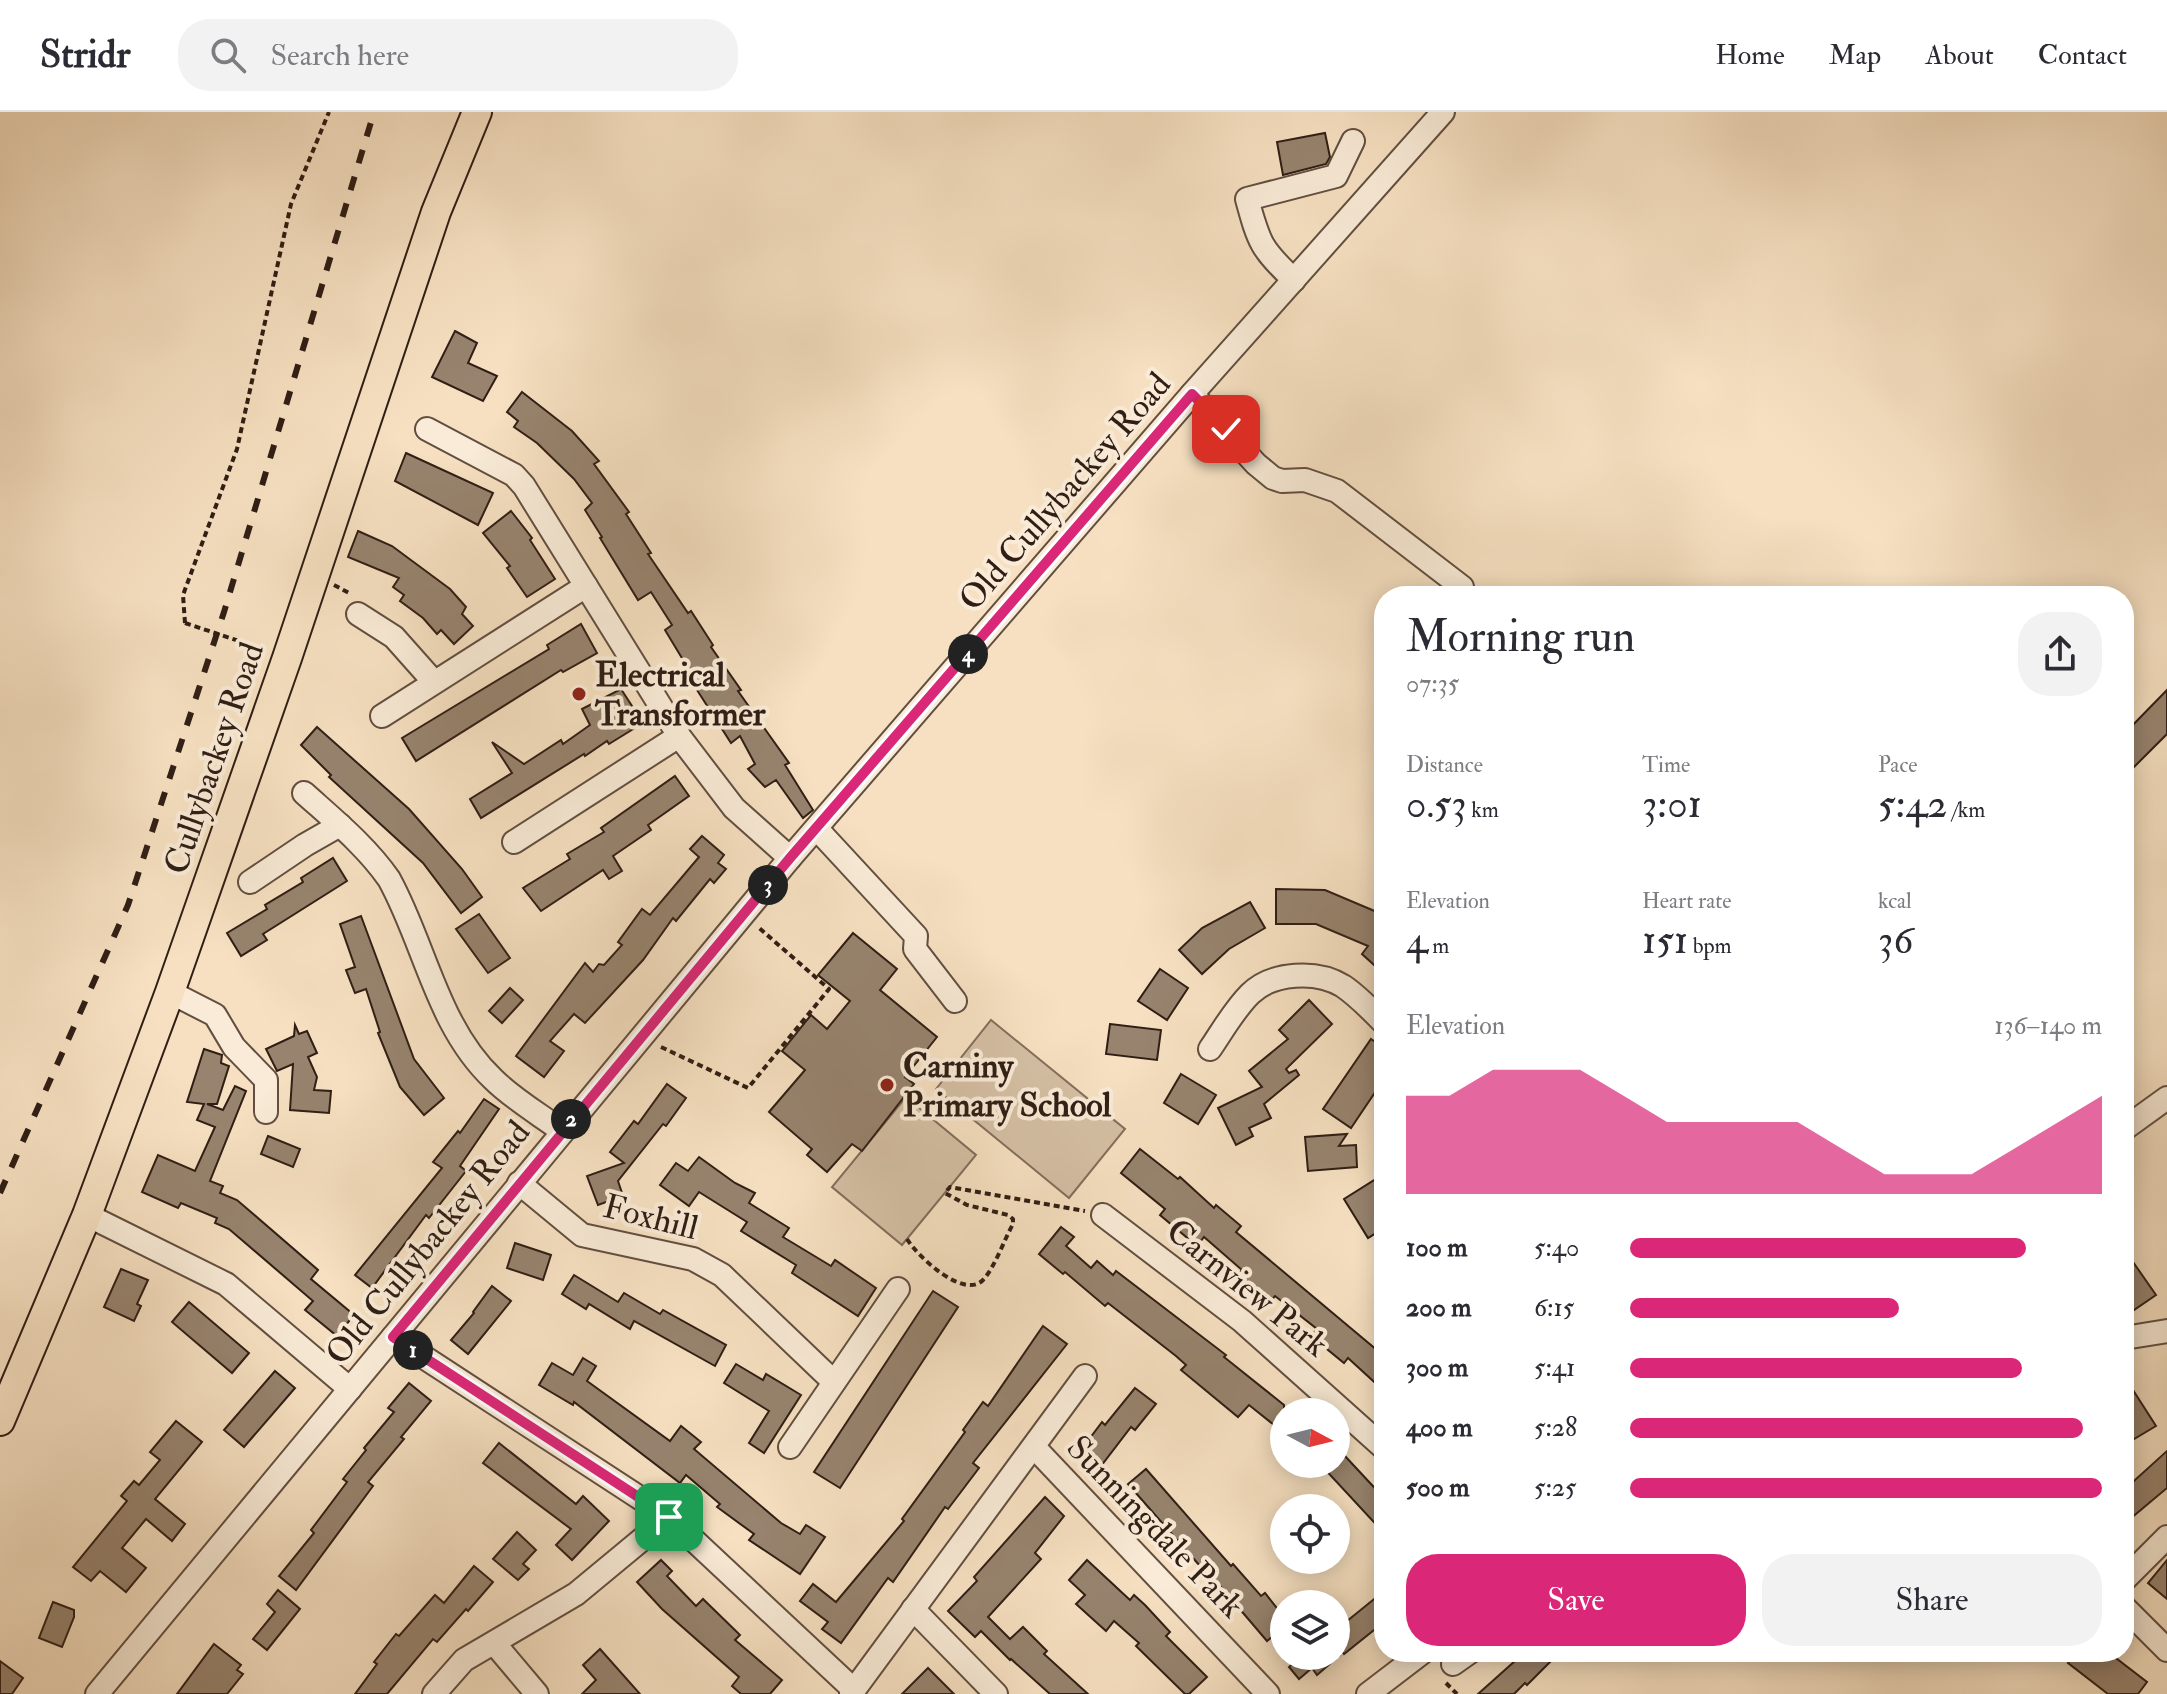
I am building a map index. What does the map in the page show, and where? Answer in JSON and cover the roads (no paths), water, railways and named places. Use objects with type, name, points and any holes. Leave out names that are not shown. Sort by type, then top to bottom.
[{"type":"main road","name":"Cullybackey Road","points":[[0,1421],[87,1215],[170,992],[436,212],[477,112]]},
{"type":"street","name":"Old Cullybackey Road","points":[[97,1694],[790,858],[1192,394],[1443,112]]},
{"type":"street","points":[[1294,280],[1271,259],[1258,241],[1247,199],[1336,176],[1353,141]]},
{"type":"street","points":[[1192,394],[1256,464],[1273,478],[1282,481],[1305,480],[1337,491],[1461,586]]},
{"type":"street","points":[[427,429],[520,480],[679,736],[734,808],[790,858]]},
{"type":"street","points":[[382,716],[586,586]]},
{"type":"street","points":[[358,614],[394,637],[434,682]]},
{"type":"street","points":[[514,842],[679,736]]},
{"type":"street","points":[[304,793],[340,825],[389,879],[451,1023],[465,1045],[494,1080],[562,1131]]},
{"type":"street","points":[[250,882],[340,825]]},
{"type":"street","points":[[817,829],[916,936],[915,949],[955,1001]]},
{"type":"street","points":[[1210,1049],[1252,992],[1272,981],[1288,977],[1313,977],[1339,983],[1374,1014]]},
{"type":"street","points":[[170,992],[215,1015],[234,1047],[266,1080],[266,1112]]},
{"type":"street","points":[[2134,1122],[2167,1098]]},
{"type":"street","name":"Foxhill","points":[[519,1183],[582,1235],[683,1256],[701,1262],[722,1275],[834,1382]]},
{"type":"street","points":[[87,1215],[226,1284],[350,1389]]},
{"type":"street","name":"Carnview Park","points":[[1103,1215],[1242,1321],[1374,1439]]},
{"type":"street","points":[[790,1447],[898,1289]]},
{"type":"street","points":[[2134,1336],[2167,1331]]},
{"type":"street","name":"Sunningdale Park","points":[[393,1337],[669,1517],[852,1692],[1034,1447],[1268,1694]]},
{"type":"street","points":[[1034,1447],[1085,1376]]},
{"type":"street","points":[[434,1694],[459,1663],[586,1586],[669,1517]]},
{"type":"street","points":[[2134,1570],[2167,1537]]},
{"type":"street","points":[[913,1609],[996,1694]]},
{"type":"street","points":[[2134,1617],[2167,1650]]},
{"type":"street","points":[[494,1643],[537,1694]]},
{"type":"street","points":[[1368,1694],[1410,1662]]},
{"type":"railway","points":[[0,1193],[128,905],[224,612],[374,112]]},
{"type":"place","name":"Electrical Transformer","points":[[579,694]]},
{"type":"place","name":"Carniny Primary School","points":[[887,1085]]}]
